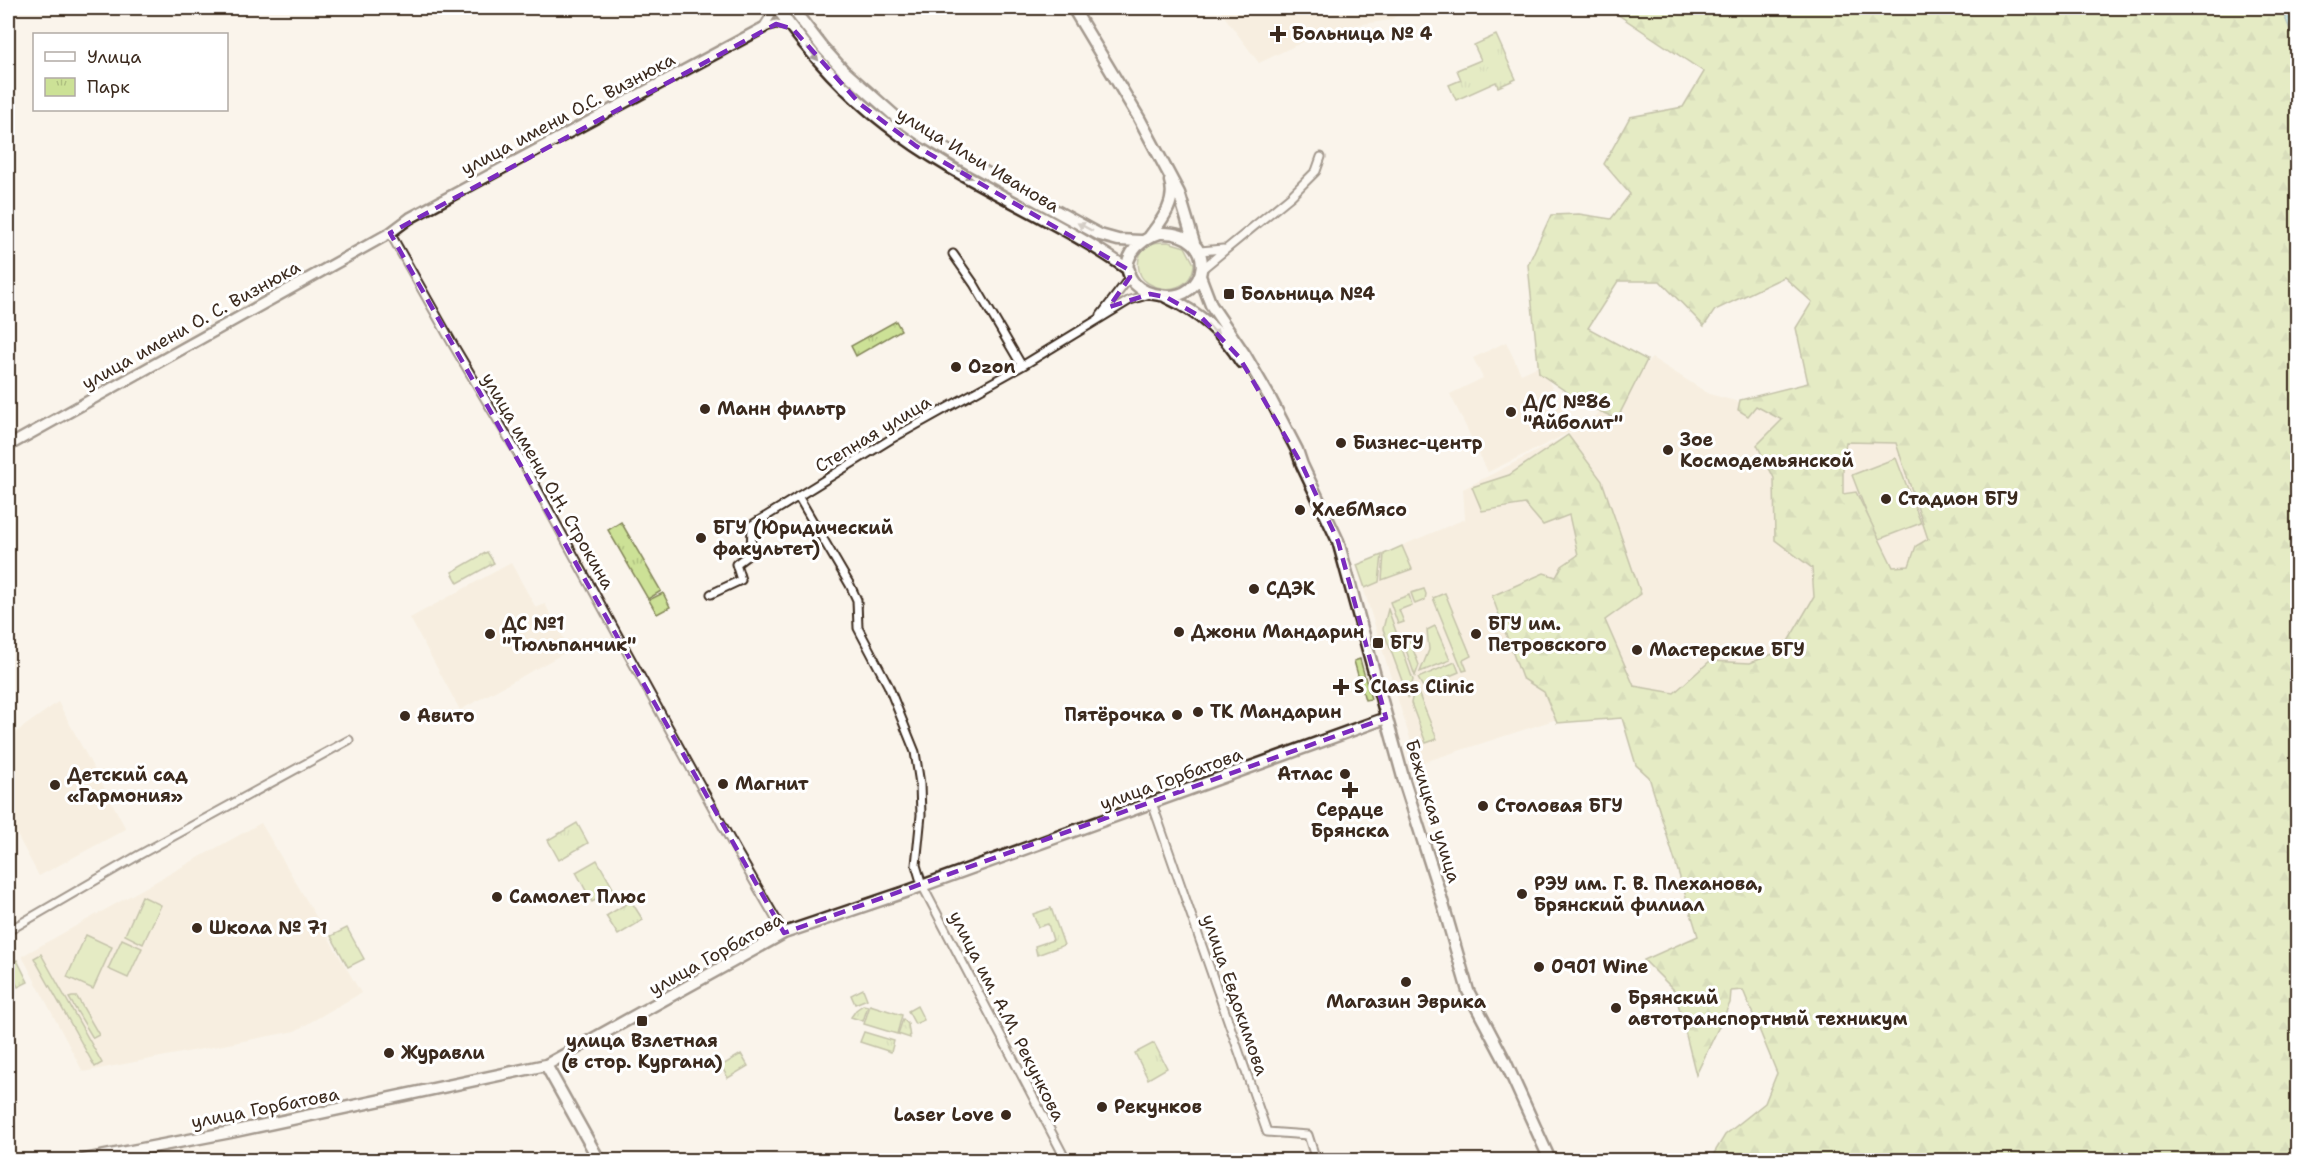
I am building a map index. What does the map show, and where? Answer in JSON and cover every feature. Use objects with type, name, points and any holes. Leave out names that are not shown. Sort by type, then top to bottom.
[{"type":"main road","name":"улица Ильи Иванова","points":[[775,8],[835,78],[860,104],[887,126],[933,157],[1100,251],[1130,273]]},
{"type":"main road","name":"улица Ильи Иванова","points":[[792,8],[843,70],[877,101],[923,136],[1100,235],[1118,240],[1145,238]]},
{"type":"main road","points":[[1073,8],[1139,118],[1179,194],[1197,247],[1201,273],[1211,305],[1245,355],[1270,398],[1297,450],[1302,465]]},
{"type":"main road","points":[[1168,175],[1172,187],[1171,201],[1167,211],[1133,250],[1130,273],[1139,287],[1150,294],[1166,297],[1201,317],[1239,357],[1292,453],[1302,465]]},
{"type":"main road","points":[[1145,238],[1160,233],[1177,234],[1197,247]]},
{"type":"main road","points":[[1166,297],[1185,291],[1194,285],[1201,273]]},
{"type":"main road","name":"Бежицкая улица","points":[[1302,465],[1338,541],[1386,718],[1468,992],[1505,1061],[1550,1161]]},
{"type":"main road","name":"улица Горбатова","points":[[84,1161],[546,1065],[784,933],[1386,718]]},
{"type":"main road","points":[[546,1065],[599,1161]]},
{"type":"street","points":[[763,28],[775,8]]},
{"type":"street","points":[[763,28],[776,24],[793,29]]},
{"type":"street","name":"улица имени О.С. Визнюка","points":[[390,232],[410,218],[763,28]]},
{"type":"street","points":[[1201,273],[1225,248],[1291,196],[1316,171],[1321,157]]},
{"type":"street","name":"улица имени О. С. Визнюка","points":[[8,446],[390,232]]},
{"type":"street","name":"улица имени О.Н. Строкина","points":[[390,232],[518,454],[784,933]]},
{"type":"street","points":[[1197,247],[1213,251],[1225,248]]},
{"type":"street","points":[[953,254],[974,284],[1022,366]]},
{"type":"street","points":[[1095,321],[1130,273]]},
{"type":"street","name":"Степная улица","points":[[711,594],[741,580],[736,564],[751,554],[752,525],[898,436],[1022,366],[1130,300],[1150,294]]},
{"type":"street","name":"улица им. А.М. Рекункова","points":[[798,496],[857,600],[858,628],[888,685],[911,740],[920,784],[921,815],[916,864],[922,885],[1066,1161]]},
{"type":"street","points":[[8,931],[139,855],[349,740]]},
{"type":"street","name":"улица Евдокимова","points":[[1152,803],[1267,1132],[1308,1135],[1316,1161]]},
{"type":"highlighted area","points":[[776,24],[793,29],[860,104],[916,146],[1129,270],[1130,277],[1109,307],[1150,294],[1166,297],[1201,317],[1239,357],[1302,465],[1338,541],[1386,718],[784,933],[390,233]]},
{"type":"shaded area","name":"Больница № 4","points":[[1218,8],[1408,8],[1390,20],[1330,29],[1259,63]]},
{"type":"shaded area","name":"Д/С №86 \"Айболит\"","points":[[1506,342],[1521,374],[1541,365],[1573,431],[1488,472],[1450,394],[1483,378],[1473,358]]},
{"type":"shaded area","points":[[1652,358],[1709,394],[1743,403],[1904,435],[1946,544],[1752,674],[1682,701],[1634,694],[1418,764],[1356,565],[1465,519],[1463,489],[1584,427]]},
{"type":"shaded area","name":"ДС №1 \"Тюльпанчик\"","points":[[511,563],[536,608],[545,604],[570,650],[460,710],[410,618]]},
{"type":"shaded area","name":"Детский сад «Гармония»","points":[[58,702],[126,829],[39,876],[8,818],[8,738]]},
{"type":"shaded area","name":"Школа № 71","points":[[261,823],[361,993],[295,1031],[83,1072],[22,956]]},
{"type":"green space","points":[[1608,8],[2277,8],[2284,15],[2298,46],[2297,1160],[1710,1160],[1725,1135],[1765,1103],[1777,1073],[1743,990],[1731,991],[1730,1003],[1696,1075],[1675,991],[1644,960],[1698,936],[1649,777],[1636,765],[1622,718],[1557,723],[1544,692],[1522,678],[1492,596],[1544,573],[1556,577],[1562,566],[1578,555],[1569,515],[1543,525],[1525,504],[1482,511],[1472,487],[1509,475],[1568,435],[1602,481],[1641,594],[1605,620],[1634,686],[1674,693],[1710,661],[1750,663],[1783,650],[1814,597],[1812,568],[1775,540],[1774,478],[1757,445],[1782,420],[1756,406],[1748,416],[1738,410],[1740,400],[1808,383],[1796,328],[1812,302],[1784,277],[1715,310],[1704,326],[1660,281],[1618,281],[1588,328],[1647,360],[1617,419],[1586,405],[1539,373],[1528,265],[1551,215],[1579,214],[1611,219],[1630,194],[1604,164],[1630,117],[1683,107],[1704,72]],"holes":[[[1846,442],[1896,443],[1928,539],[1916,546],[1909,566],[1893,567],[1856,492],[1843,494],[1843,460]]]},
{"type":"green space","points":[[1496,35],[1516,79],[1498,87],[1496,82],[1456,100],[1449,85],[1461,80],[1457,70],[1481,60],[1474,45]]},
{"type":"green space","points":[[1168,242],[1185,247],[1194,264],[1192,272],[1189,278],[1178,287],[1156,287],[1141,276],[1138,266],[1140,255],[1148,245]]},
{"type":"green space","points":[[896,321],[901,330],[856,356],[851,346]]},
{"type":"green space","name":"Стадион БГУ","points":[[1896,458],[1921,523],[1877,540],[1852,475]]},
{"type":"green space","points":[[621,522],[661,591],[648,599],[608,530]]},
{"type":"green space","points":[[1402,546],[1412,569],[1382,580],[1384,554]]},
{"type":"green space","points":[[487,552],[494,563],[458,583],[452,572]]},
{"type":"green space","points":[[1382,555],[1379,582],[1365,588],[1357,565]]},
{"type":"green space","points":[[1424,589],[1425,600],[1415,604],[1411,593]]},
{"type":"green space","points":[[663,593],[670,607],[657,614],[649,600]]},
{"type":"green space","points":[[1445,593],[1471,656],[1463,660],[1467,670],[1463,671],[1433,598]]},
{"type":"green space","points":[[1409,595],[1412,605],[1399,610],[1404,622],[1398,624],[1390,602]]},
{"type":"green space","points":[[1388,609],[1413,680],[1408,697],[1383,629]]},
{"type":"green space","points":[[1435,626],[1450,660],[1420,672],[1429,650],[1427,630]]},
{"type":"green space","points":[[1409,639],[1419,665],[1415,676],[1403,641]]},
{"type":"green space","points":[[1360,659],[1371,699],[1365,700],[1354,661]]},
{"type":"green space","points":[[1455,662],[1459,672],[1423,687],[1418,678]]},
{"type":"green space","points":[[1415,685],[1437,739],[1426,743],[1411,703]]},
{"type":"green space","points":[[577,823],[588,843],[559,860],[548,840]]},
{"type":"green space","points":[[597,860],[614,890],[592,902],[576,872]]},
{"type":"green space","points":[[142,896],[161,905],[143,944],[125,935]]},
{"type":"green space","points":[[631,901],[643,920],[618,935],[606,916]]},
{"type":"green space","points":[[1051,908],[1064,945],[1037,955],[1035,946],[1053,940],[1048,924],[1038,927],[1033,914]]},
{"type":"green space","points":[[347,928],[364,959],[348,967],[331,936]]},
{"type":"green space","points":[[86,935],[112,947],[93,989],[67,977]]},
{"type":"green space","points":[[122,939],[142,948],[128,978],[108,969]]},
{"type":"green space","points":[[41,954],[102,1063],[95,1067],[34,958]]},
{"type":"green space","points":[[17,960],[28,982],[18,987],[8,966]]},
{"type":"green space","points":[[863,989],[867,999],[855,1004],[851,995]]},
{"type":"green space","points":[[77,997],[99,1035],[93,1038],[69,998]]},
{"type":"green space","points":[[863,1005],[868,1006],[863,1021],[851,1017],[856,1010]]},
{"type":"green space","points":[[870,1005],[902,1015],[897,1034],[864,1024]]},
{"type":"green space","points":[[917,1006],[924,1020],[915,1024],[908,1011]]},
{"type":"green space","points":[[903,1019],[908,1024],[910,1038],[898,1034]]},
{"type":"green space","points":[[864,1032],[894,1041],[891,1052],[860,1042]]},
{"type":"green space","points":[[1154,1043],[1167,1068],[1148,1079],[1135,1053]]},
{"type":"green space","points":[[741,1054],[748,1066],[728,1078],[721,1066]]},
{"type":"water","points":[[2277,8],[2297,8],[2297,46],[2284,15]]},
{"type":"place","name":"Больница № 4","points":[[1278,34]]},
{"type":"place","name":"Больница №4","points":[[1229,294]]},
{"type":"place","name":"Ozon","points":[[956,367]]},
{"type":"place","name":"Манн фильтр","points":[[705,409]]},
{"type":"place","name":"Д/С №86 \"Айболит\"","points":[[1511,412]]},
{"type":"place","name":"Бизнес-центр","points":[[1341,443]]},
{"type":"place","name":"Зое Космодемьянской","points":[[1668,450]]},
{"type":"place","name":"Стадион БГУ","points":[[1886,499]]},
{"type":"place","name":"ХлебМясо","points":[[1300,510]]},
{"type":"place","name":"БГУ (Юридический факультет)","points":[[701,538]]},
{"type":"place","name":"СДЭК","points":[[1254,589]]},
{"type":"place","name":"Джони Мандарин","points":[[1179,632]]},
{"type":"place","name":"ДС №1 \"Тюльпанчик\"","points":[[490,634]]},
{"type":"place","name":"БГУ им. Петровского","points":[[1476,634]]},
{"type":"place","name":"БГУ","points":[[1378,643]]},
{"type":"place","name":"Мастерские БГУ","points":[[1637,650]]},
{"type":"place","name":"S Class Clinic","points":[[1341,687]]},
{"type":"place","name":"ТК Мандарин","points":[[1198,712]]},
{"type":"place","name":"Пятёрочка","points":[[1177,715]]},
{"type":"place","name":"Авито","points":[[405,716]]},
{"type":"place","name":"Атлас","points":[[1345,774]]},
{"type":"place","name":"Магнит","points":[[723,784]]},
{"type":"place","name":"Детский сад «Гармония»","points":[[55,785]]},
{"type":"place","name":"Сердце Брянска","points":[[1350,790]]},
{"type":"place","name":"Столовая БГУ","points":[[1483,806]]},
{"type":"place","name":"РЭУ им. Г. В. Плеханова, Брянский филиал","points":[[1522,894]]},
{"type":"place","name":"Самолет Плюс","points":[[497,897]]},
{"type":"place","name":"Школа № 71","points":[[197,928]]},
{"type":"place","name":"0901 Wine","points":[[1539,967]]},
{"type":"place","name":"Магазин Эврика","points":[[1406,982]]},
{"type":"place","name":"Брянский автотранспортный техникум","points":[[1616,1008]]},
{"type":"place","name":"улица Взлетная (в стор. Кургана)","points":[[642,1021]]},
{"type":"place","name":"Журавли","points":[[389,1053]]},
{"type":"place","name":"Рекунков","points":[[1102,1107]]},
{"type":"place","name":"Laser Love","points":[[1006,1115]]}]
